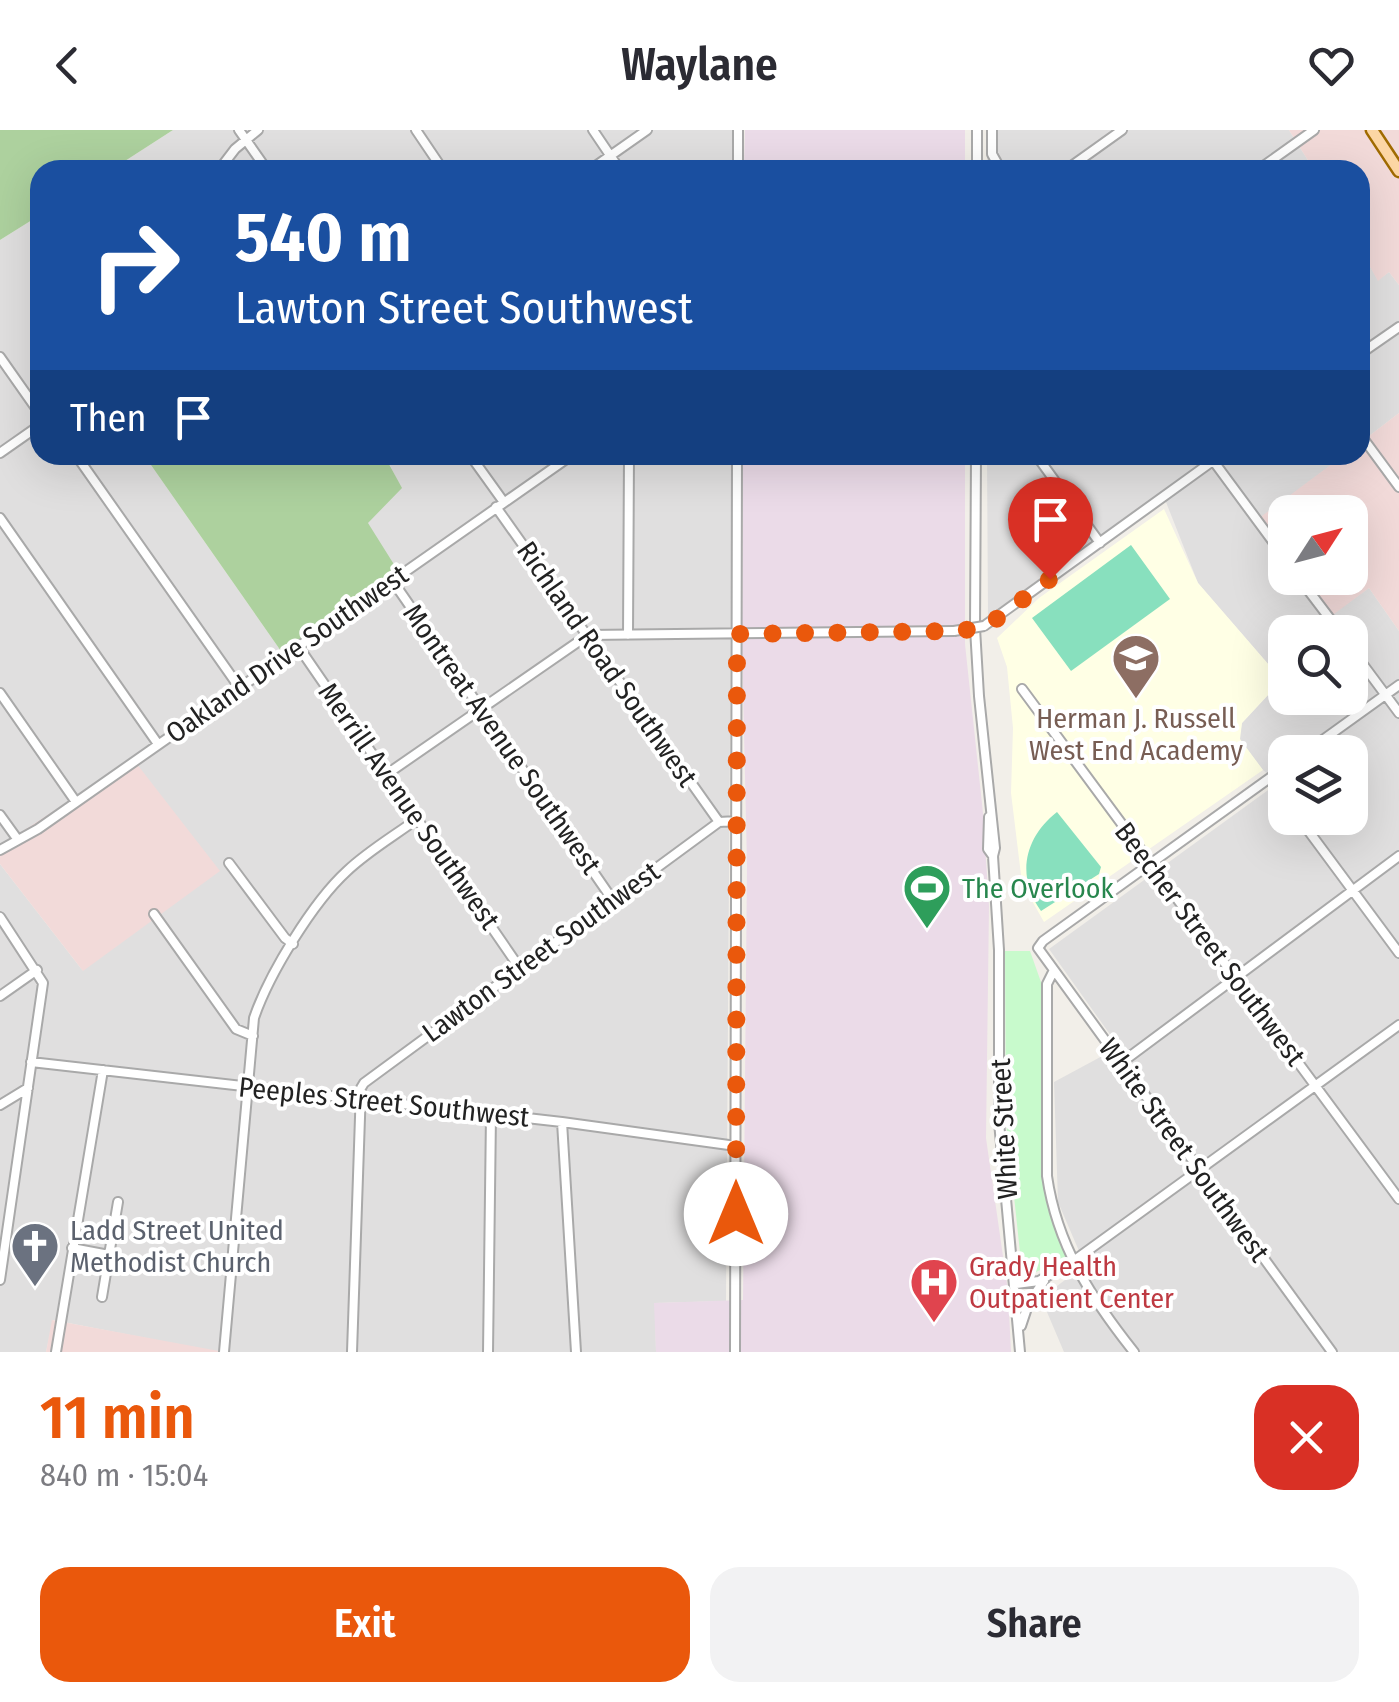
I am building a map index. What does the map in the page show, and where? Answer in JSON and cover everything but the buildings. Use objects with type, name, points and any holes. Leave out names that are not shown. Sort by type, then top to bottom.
[{"type":"main road","points":[[1372,130],[1392,150],[1399,171]]},
{"type":"street","points":[[238,130],[260,160]]},
{"type":"street","points":[[227,160],[258,130]]},
{"type":"street","points":[[416,130],[436,160]]},
{"type":"street","points":[[593,130],[614,160]]},
{"type":"street","points":[[605,160],[647,130]]},
{"type":"street","points":[[738,130],[738,160]]},
{"type":"street","points":[[977,130],[977,160]]},
{"type":"street","points":[[992,130],[995,160]]},
{"type":"street","points":[[1080,160],[1122,130]]},
{"type":"street","points":[[1272,160],[1314,130]]},
{"type":"street","points":[[1370,347],[1399,326]]},
{"type":"street","points":[[0,357],[30,400]]},
{"type":"street","points":[[0,453],[30,431]]},
{"type":"street","points":[[1370,448],[1399,487]]},
{"type":"street","points":[[83,465],[239,688]]},
{"type":"street","name":"Richland Road Southwest","points":[[476,465],[588,635],[719,822]]},
{"type":"street","name":"Oakland Drive Southwest","points":[[0,850],[76,802],[557,465]]},
{"type":"street","points":[[628,636],[629,465]]},
{"type":"street","points":[[735,1352],[737,465]]},
{"type":"street","name":"White Street","points":[[976,465],[975,628],[990,813],[986,826],[997,906],[1000,1122],[1020,1352]]},
{"type":"street","points":[[1043,465],[1100,543]]},
{"type":"street","points":[[386,774],[588,635],[954,632],[984,626],[1203,465]]},
{"type":"street","points":[[1220,465],[1268,534]]},
{"type":"street","points":[[0,518],[158,744]]},
{"type":"street","name":"Montreat Avenue Southwest","points":[[392,580],[612,898]]},
{"type":"street","points":[[1312,595],[1327,615]]},
{"type":"street","name":"Merrill Avenue Southwest","points":[[298,646],[519,967]]},
{"type":"street","points":[[1368,670],[1399,713]]},
{"type":"street","points":[[1330,735],[1399,685]]},
{"type":"street","name":"Beecher Street Southwest","points":[[1022,689],[1399,1199]]},
{"type":"street","points":[[0,692],[76,802]]},
{"type":"street","points":[[1150,865],[1268,779]]},
{"type":"street","points":[[0,815],[18,840]]},
{"type":"street","points":[[224,1352],[253,1036],[260,1002],[293,944],[343,874],[417,819]]},
{"type":"street","name":"Lawton Street Southwest","points":[[360,1099],[364,1083],[612,898],[719,822],[737,820]]},
{"type":"street","points":[[1312,835],[1399,953]]},
{"type":"street","points":[[1120,1063],[1399,856]]},
{"type":"street","points":[[229,864],[293,944]]},
{"type":"street","name":"White Street Southwest","points":[[1150,865],[1042,941],[1038,948],[1332,1352]]},
{"type":"street","points":[[154,914],[236,1029],[253,1036]]},
{"type":"street","points":[[0,917],[43,983],[0,1280]]},
{"type":"street","points":[[0,996],[37,970]]},
{"type":"street","points":[[1053,972],[1047,984],[1048,1176],[1056,1221],[1072,1262],[1134,1352]]},
{"type":"street","points":[[1016,1284],[1039,1281],[1072,1262],[1399,1025]]},
{"type":"street","name":"Peeples Street Southwest","points":[[31,1062],[562,1122],[736,1146]]},
{"type":"street","points":[[56,1352],[104,1070]]},
{"type":"street","points":[[0,1106],[28,1088]]},
{"type":"street","points":[[352,1352],[360,1099]]},
{"type":"street","points":[[488,1352],[491,1114]]},
{"type":"street","points":[[562,1122],[576,1352]]},
{"type":"street","points":[[102,1297],[118,1202]]},
{"type":"street","points":[[72,1248],[109,1255]]},
{"type":"street","points":[[1019,1330],[1030,1302],[1048,1276]]},
{"type":"shaded area","points":[[173,130],[736,130],[735,160],[126,160]]},
{"type":"shaded area","points":[[745,130],[965,130],[965,160],[744,160]]},
{"type":"shaded area","points":[[987,130],[1289,130],[1308,160],[987,160]]},
{"type":"shaded area","points":[[1289,130],[1399,130],[1399,285],[1389,272],[1378,281],[1370,267],[1370,160],[1308,160]]},
{"type":"shaded area","points":[[30,221],[30,465],[151,465],[283,654],[367,523],[401,488],[390,465],[732,465],[726,1301],[655,1303],[656,1352],[218,1352],[53,1320],[46,1352],[0,1352],[0,864],[83,971],[0,846],[0,240]]},
{"type":"shaded area","points":[[1370,266],[1378,280],[1389,272],[1399,285],[1399,413],[1370,435]]},
{"type":"shaded area","points":[[1399,413],[1399,631],[1368,589],[1368,495],[1290,495],[1331,465],[1370,465],[1370,435]]},
{"type":"shaded area","points":[[743,465],[965,465],[965,644],[989,906],[986,1138],[1008,1291],[1011,1352],[656,1352],[654,1303],[743,1300],[747,865]]},
{"type":"shaded area","points":[[987,465],[1331,465],[1291,495],[1268,495],[1268,513],[1256,522],[1268,539],[1268,595],[1307,595],[1322,615],[1268,615],[1268,664],[1198,583],[1162,492],[988,616]]},
{"type":"shaded area","name":"Herman J. Russell West End Academy","points":[[1164,509],[1198,583],[1268,664],[1268,695],[1242,723],[1240,739],[1263,770],[1044,922],[1022,883],[1011,793],[1013,728],[1007,667],[997,638],[1039,598]]},
{"type":"shaded area","points":[[1268,511],[1268,540],[1255,521]]},
{"type":"shaded area","points":[[1369,588],[1399,631],[1399,1352],[1064,1352],[1041,1298],[1085,1265],[1058,1202],[1054,1082],[1119,1047],[1049,949],[1268,790],[1268,835],[1368,835],[1368,735],[1268,735],[1268,774],[1239,739],[1242,723],[1268,695],[1268,715],[1368,715],[1368,615],[1331,615],[1359,595],[1368,595]]},
{"type":"shaded area","points":[[1308,595],[1360,595],[1333,615],[1322,615]]},
{"type":"shaded area","points":[[133,759],[220,871],[83,971],[0,864],[0,846]]},
{"type":"shaded area","points":[[52,1320],[219,1351],[46,1352]]},
{"type":"green space","points":[[0,130],[173,130],[126,160],[30,160],[30,221],[0,240]]},
{"type":"green space","points":[[151,465],[389,465],[402,488],[368,523],[400,574],[283,654]]},
{"type":"green space","points":[[1131,545],[1170,599],[1071,671],[1032,618]]},
{"type":"green space","points":[[1057,812],[1101,867],[1099,874],[1041,911],[1028,884],[1027,858],[1037,834]]},
{"type":"green space","points":[[1005,951],[1030,951],[1042,985],[1045,1193],[1066,1258],[1036,1272],[1026,1270],[1021,1262],[1006,1121]]},
{"type":"place","name":"Herman J. Russell West End Academy","points":[[1136,700]]},
{"type":"place","name":"The Overlook","points":[[927,930]]},
{"type":"place","name":"Ladd Street United Methodist Church","points":[[35,1288]]},
{"type":"place","name":"Grady Health Outpatient Center","points":[[934,1324]]},
{"type":"route","points":[[736,1214],[737,634],[962,631],[991,623],[1050,579]]}]
